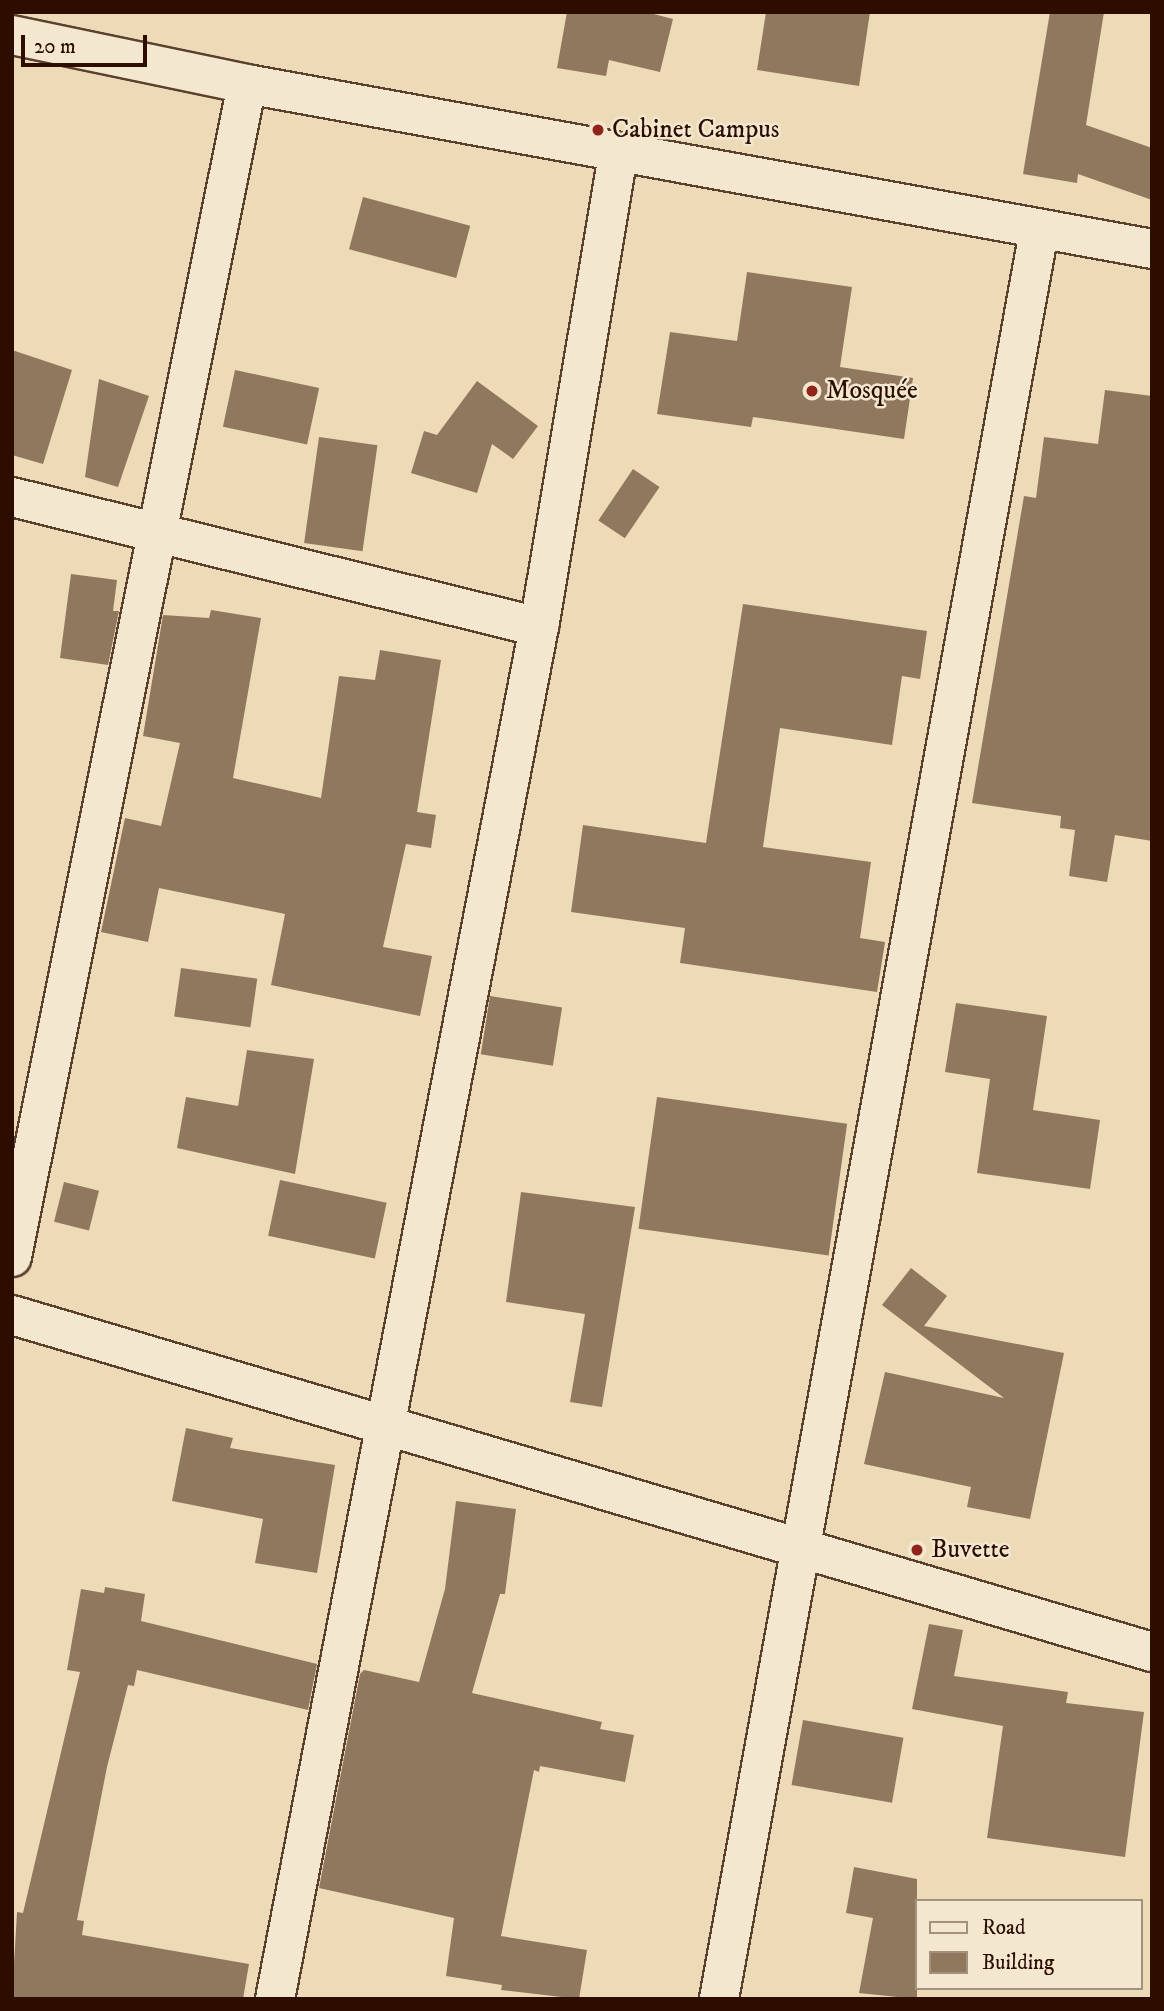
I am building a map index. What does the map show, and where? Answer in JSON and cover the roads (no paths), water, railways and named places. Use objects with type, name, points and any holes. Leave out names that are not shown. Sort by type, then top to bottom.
[{"type":"street","points":[[12,35],[247,84],[1039,231],[1152,249]]},
{"type":"street","points":[[12,1257],[247,84]]},
{"type":"street","points":[[275,1999],[539,627],[618,153]]},
{"type":"street","points":[[719,1999],[1039,231]]},
{"type":"street","points":[[12,497],[539,627]]},
{"type":"street","points":[[12,1315],[1152,1651]]},
{"type":"place","name":"Cabinet Campus","points":[[598,130]]},
{"type":"place","name":"Mosquée","points":[[812,391]]},
{"type":"place","name":"Buvette","points":[[917,1550]]}]
